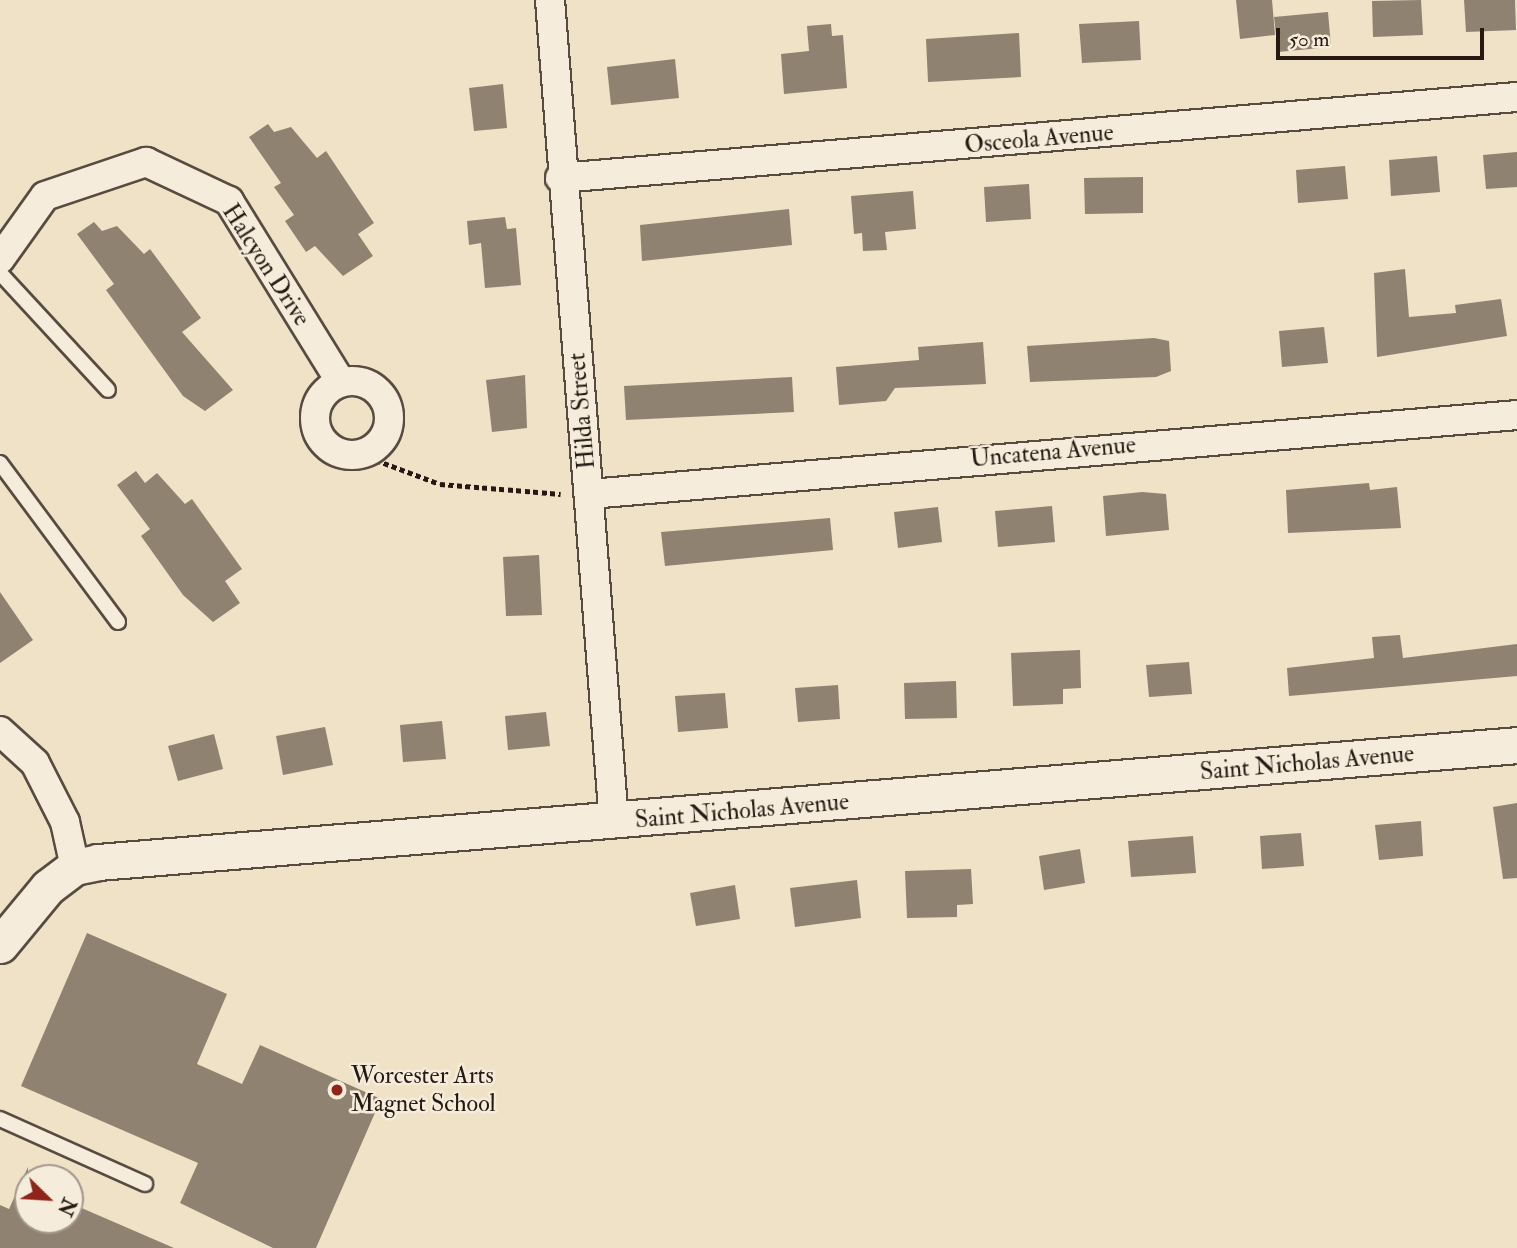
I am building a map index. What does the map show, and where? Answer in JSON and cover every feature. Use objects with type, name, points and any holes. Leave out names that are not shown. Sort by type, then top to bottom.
[{"type":"street","name":"Hilda Street","points":[[550,0],[560,178],[590,494],[614,822]]},
{"type":"street","name":"Osceola Avenue","points":[[560,178],[1517,97]]},
{"type":"street","name":"Halcyon Drive","points":[[0,260],[46,196],[146,162],[229,201],[341,382]]},
{"type":"street","points":[[341,382],[377,390],[389,413],[384,437],[360,454],[338,452],[319,435],[317,406],[341,382]]},
{"type":"street","name":"Uncatena Avenue","points":[[590,494],[1517,415]]},
{"type":"street","points":[[0,732],[35,763],[65,822],[75,867],[48,887],[0,944]]},
{"type":"street","name":"Saint Nicholas Avenue","points":[[75,867],[1517,745]]},
{"type":"lane","points":[[0,273],[108,390]]},
{"type":"lane","points":[[0,463],[118,622]]},
{"type":"lane","points":[[0,1119],[145,1184]]},
{"type":"path","points":[[360,454],[440,484],[523,495],[590,494]]},
{"type":"building","points":[[1236,0],[1272,0],[1275,35],[1240,39]]},
{"type":"building","points":[[1421,0],[1423,35],[1373,37],[1372,1]]},
{"type":"building","points":[[1464,0],[1515,0],[1516,30],[1466,32]]},
{"type":"building","points":[[1328,12],[1331,47],[1278,52],[1274,17]]},
{"type":"building","points":[[1139,21],[1141,60],[1082,63],[1079,24]]},
{"type":"building","points":[[831,24],[832,36],[843,35],[847,88],[784,94],[781,54],[809,51],[807,26]]},
{"type":"building","points":[[1019,33],[1021,77],[928,82],[926,39]]},
{"type":"building","points":[[675,59],[679,98],[611,105],[607,67]]},
{"type":"building","points":[[503,84],[507,128],[474,131],[469,88]]},
{"type":"building","points":[[268,124],[274,132],[291,127],[317,158],[326,151],[374,223],[358,234],[373,256],[343,276],[315,246],[306,252],[285,221],[294,215],[274,187],[281,183],[249,137]]},
{"type":"building","points":[[1517,152],[1517,187],[1486,189],[1483,155]]},
{"type":"building","points":[[1437,156],[1440,192],[1391,196],[1389,160]]},
{"type":"building","points":[[1345,166],[1348,199],[1298,203],[1296,170]]},
{"type":"building","points":[[1143,177],[1143,213],[1085,214],[1084,178]]},
{"type":"building","points":[[1029,184],[1031,219],[986,222],[984,187]]},
{"type":"building","points":[[913,191],[916,229],[885,232],[887,250],[863,251],[862,233],[854,234],[851,196]]},
{"type":"building","points":[[789,209],[792,245],[642,261],[640,225]]},
{"type":"building","points":[[505,217],[507,229],[516,228],[521,285],[485,288],[481,243],[469,245],[467,221]]},
{"type":"building","points":[[94,222],[102,231],[117,226],[144,254],[150,249],[201,318],[182,332],[233,390],[205,411],[183,396],[106,290],[114,284],[77,234]]},
{"type":"building","points":[[1405,269],[1409,317],[1456,313],[1455,305],[1501,299],[1507,336],[1377,357],[1374,273]]},
{"type":"building","points":[[1324,327],[1328,363],[1282,367],[1279,331]]},
{"type":"building","points":[[1154,338],[1169,341],[1171,371],[1156,377],[1030,382],[1027,346]]},
{"type":"building","points":[[983,342],[986,384],[895,388],[886,401],[839,405],[836,367],[919,360],[918,347]]},
{"type":"building","points":[[525,375],[527,428],[492,432],[486,380]]},
{"type":"building","points":[[792,377],[794,412],[626,420],[624,386]]},
{"type":"building","points":[[136,471],[145,483],[157,473],[185,504],[192,499],[242,569],[225,581],[240,603],[213,622],[183,595],[141,536],[150,529],[117,485]]},
{"type":"building","points":[[1369,483],[1370,490],[1397,487],[1401,528],[1288,533],[1286,490]]},
{"type":"building","points":[[1142,492],[1166,494],[1169,530],[1106,536],[1103,496]]},
{"type":"building","points":[[1052,506],[1055,542],[998,547],[995,511]]},
{"type":"building","points":[[938,507],[942,542],[898,548],[894,512]]},
{"type":"building","points":[[830,518],[833,550],[665,566],[661,532]]},
{"type":"building","points":[[539,555],[542,615],[506,616],[503,557]]},
{"type":"building","points":[[0,592],[33,640],[0,663]]},
{"type":"building","points":[[1400,635],[1403,658],[1517,644],[1517,676],[1289,696],[1287,668],[1374,658],[1372,637]]},
{"type":"building","points":[[1080,650],[1081,688],[1063,689],[1063,704],[1013,706],[1011,653]]},
{"type":"building","points":[[1189,662],[1192,694],[1149,697],[1146,665]]},
{"type":"building","points":[[956,681],[957,718],[905,719],[904,683]]},
{"type":"building","points":[[838,685],[840,719],[798,722],[795,688]]},
{"type":"building","points":[[725,693],[728,728],[678,732],[675,696]]},
{"type":"building","points":[[546,712],[550,746],[508,750],[505,716]]},
{"type":"building","points":[[442,721],[446,759],[403,762],[400,725]]},
{"type":"building","points":[[325,727],[333,765],[283,775],[276,736]]},
{"type":"building","points":[[214,734],[223,769],[178,781],[168,746]]},
{"type":"building","points":[[1517,803],[1517,878],[1503,879],[1493,807]]},
{"type":"building","points":[[1421,821],[1423,856],[1379,860],[1375,825]]},
{"type":"building","points":[[1301,833],[1304,866],[1262,869],[1260,836]]},
{"type":"building","points":[[1193,836],[1196,873],[1131,877],[1128,841]]},
{"type":"building","points":[[1080,849],[1085,883],[1044,890],[1039,856]]},
{"type":"building","points":[[971,869],[973,904],[957,905],[957,917],[907,918],[905,871]]},
{"type":"building","points":[[857,880],[861,918],[795,927],[790,888]]},
{"type":"building","points":[[735,885],[740,919],[696,926],[690,893]]},
{"type":"building","points":[[87,933],[227,994],[197,1064],[242,1084],[260,1045],[381,1099],[316,1248],[273,1248],[180,1203],[198,1163],[21,1086]]},
{"type":"building","points":[[14,1198],[14,1234],[84,1234],[84,1209],[174,1248],[0,1248],[0,1205],[9,1209]]},
{"type":"place","name":"Worcester Arts Magnet School","points":[[337,1090]]}]
